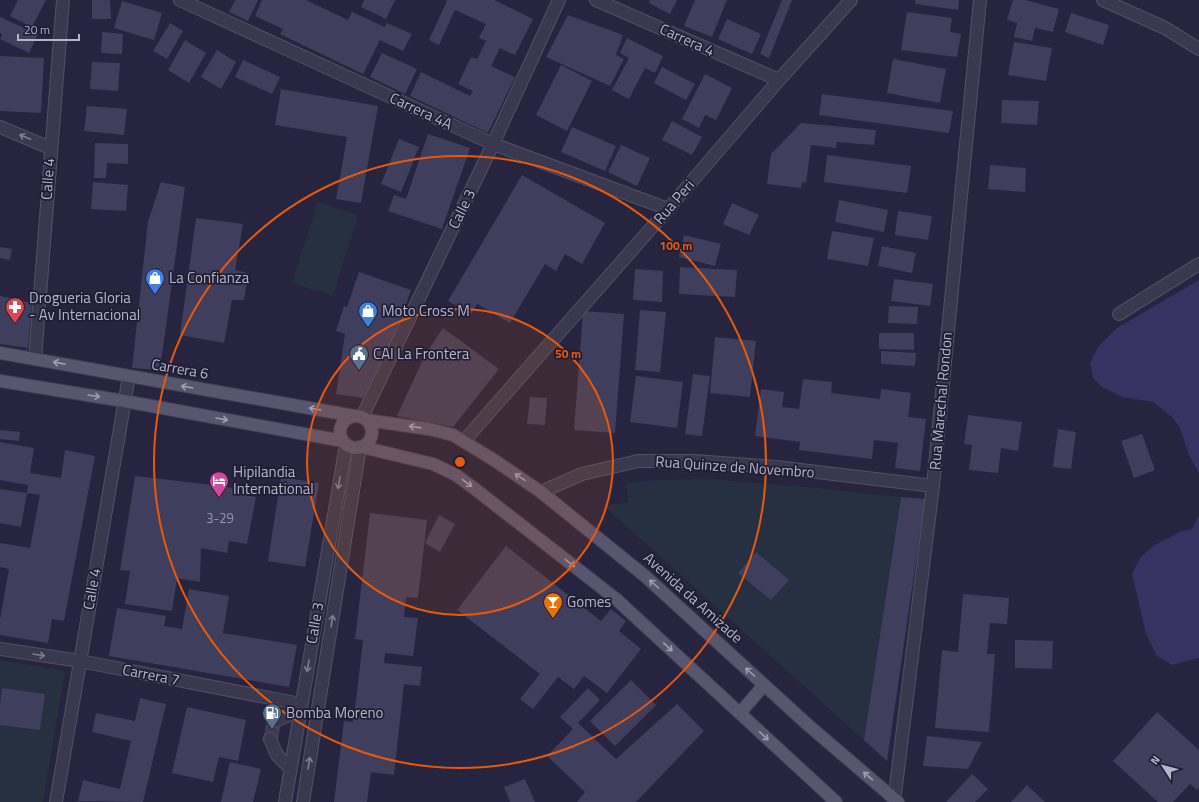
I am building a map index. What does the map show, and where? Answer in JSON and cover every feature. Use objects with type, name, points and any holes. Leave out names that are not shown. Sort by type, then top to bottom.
[{"type":"main road","name":"Carrera 6","points":[[0,353],[429,429],[453,435]]},
{"type":"main road","points":[[0,380],[124,401],[344,443],[355,448],[361,447],[433,464],[456,475],[616,599],[836,802]]},
{"type":"main road","points":[[344,443],[340,433],[342,424],[349,417],[361,418],[370,424],[372,434],[370,439],[361,447]]},
{"type":"main road","name":"Avenida da Amizade","points":[[453,435],[541,492],[645,576],[764,685],[896,801]]},
{"type":"main road","points":[[740,713],[764,685]]},
{"type":"street","name":"Calle 4","points":[[35,359],[50,148],[63,0]]},
{"type":"street","name":"Carrera 4A","points":[[180,0],[493,144],[668,209]]},
{"type":"street","name":"Calle 3","points":[[361,418],[493,144],[559,0]]},
{"type":"street","name":"Carrera 4","points":[[596,0],[779,80]]},
{"type":"street","name":"Rua Peri","points":[[464,441],[779,80],[851,0]]},
{"type":"street","name":"Rua Marechal Rondon","points":[[896,801],[933,486],[980,0]]},
{"type":"street","points":[[1103,0],[1165,28],[1199,48]]},
{"type":"street","points":[[0,127],[50,148]]},
{"type":"street","points":[[1119,314],[1199,264]]},
{"type":"street","name":"Calle 4","points":[[56,802],[128,376]]},
{"type":"street","name":"Calle 3","points":[[285,802],[344,443]]},
{"type":"street","name":"Calle 3","points":[[303,802],[361,447]]},
{"type":"street","name":"Rua Quinze de Novembro","points":[[541,492],[582,474],[638,461],[693,461],[776,467],[933,486]]},
{"type":"street","name":"Carrera 7","points":[[0,649],[80,661],[301,708]]},
{"type":"street","points":[[276,721],[301,708]]},
{"type":"street","points":[[270,739],[277,755],[290,768]]},
{"type":"shaded area","points":[[318,202],[358,215],[333,296],[292,283]]},
{"type":"shaded area","points":[[1199,280],[1199,473],[1189,455],[1180,428],[1173,418],[1153,402],[1123,397],[1102,387],[1093,378],[1090,363],[1098,347],[1117,328]]},
{"type":"shaded area","points":[[709,479],[901,497],[864,740],[604,506],[628,502],[626,483],[658,480]]},
{"type":"shaded area","points":[[1199,515],[1199,658],[1172,665],[1157,656],[1146,634],[1132,574],[1140,558],[1153,546],[1180,532],[1192,529]]},
{"type":"shaded area","points":[[0,660],[65,671],[43,802],[0,802]]},
{"type":"building","points":[[18,0],[46,0],[32,27],[10,16]]},
{"type":"building","points":[[92,0],[110,0],[111,19],[92,19]]},
{"type":"building","points":[[235,0],[258,0],[248,21],[229,12]]},
{"type":"building","points":[[262,0],[306,0],[348,20],[352,12],[385,27],[387,23],[412,34],[403,51],[380,40],[363,74],[280,34],[283,29],[255,16]]},
{"type":"building","points":[[364,0],[395,0],[386,19],[361,7]]},
{"type":"building","points":[[444,0],[494,0],[533,19],[515,55],[500,48],[491,66],[515,77],[488,133],[410,96],[421,72],[470,96],[473,91],[458,84],[471,57],[477,59],[486,41],[479,38],[486,24],[455,10],[439,45],[429,40],[447,1]]},
{"type":"building","points":[[650,0],[677,0],[670,14],[649,3]]},
{"type":"building","points":[[695,0],[727,0],[712,37],[684,26]]},
{"type":"building","points":[[782,0],[792,0],[769,58],[760,54]]},
{"type":"building","points":[[915,0],[959,0],[958,10],[915,4]]},
{"type":"building","points":[[1013,0],[1025,0],[1059,9],[1053,32],[1035,28],[1032,41],[1014,37],[1017,23],[1007,20]]},
{"type":"building","points":[[122,1],[162,13],[154,40],[114,28]]},
{"type":"building","points":[[907,12],[952,18],[950,32],[961,34],[957,57],[901,50]]},
{"type":"building","points":[[1071,13],[1109,25],[1103,45],[1065,32]]},
{"type":"building","points":[[568,15],[623,35],[616,55],[624,59],[610,86],[546,57]]},
{"type":"building","points":[[0,17],[38,34],[29,53],[0,39],[2,35],[0,33]]},
{"type":"building","points":[[727,19],[761,34],[752,54],[718,39]]},
{"type":"building","points":[[170,23],[183,31],[167,59],[153,51]]},
{"type":"building","points":[[102,32],[123,34],[122,54],[101,53]]},
{"type":"building","points":[[627,38],[663,56],[655,73],[645,68],[629,99],[612,90],[629,58],[620,53]]},
{"type":"building","points":[[185,40],[206,53],[189,83],[168,70]]},
{"type":"building","points":[[1014,42],[1052,48],[1046,81],[1008,75]]},
{"type":"building","points":[[217,50],[236,62],[221,89],[201,77]]},
{"type":"building","points":[[382,53],[417,69],[405,94],[370,77]]},
{"type":"building","points":[[0,56],[44,58],[41,113],[0,111]]},
{"type":"building","points":[[893,59],[946,69],[940,103],[887,93]]},
{"type":"building","points":[[243,60],[280,77],[272,94],[235,77]]},
{"type":"building","points":[[92,62],[120,63],[118,91],[90,89]]},
{"type":"building","points":[[561,65],[592,81],[567,131],[536,115]]},
{"type":"building","points":[[662,67],[695,84],[686,100],[654,83]]},
{"type":"building","points":[[705,74],[732,88],[716,120],[705,115],[699,128],[682,119]]},
{"type":"building","points":[[281,89],[378,106],[361,203],[336,199],[347,137],[275,125]]},
{"type":"building","points":[[822,94],[953,111],[949,133],[819,115]]},
{"type":"building","points":[[1002,100],[1039,101],[1037,125],[1001,123]]},
{"type":"building","points":[[87,106],[127,109],[124,135],[84,131]]},
{"type":"building","points":[[672,121],[702,137],[692,155],[662,140]]},
{"type":"building","points":[[801,123],[876,130],[874,145],[837,142],[836,148],[811,145],[806,183],[802,182],[801,188],[767,184],[771,154]]},
{"type":"building","points":[[572,127],[616,146],[605,171],[561,152]]},
{"type":"building","points":[[428,134],[470,148],[442,229],[388,211],[394,195],[406,199]]},
{"type":"building","points":[[399,139],[419,147],[401,192],[381,184]]},
{"type":"building","points":[[95,143],[128,144],[128,164],[107,163],[106,178],[94,178]]},
{"type":"building","points":[[621,145],[650,158],[637,186],[608,172]]},
{"type":"building","points":[[827,155],[911,166],[907,193],[824,182]]},
{"type":"building","points":[[990,165],[1026,168],[1025,192],[988,189]]},
{"type":"building","points":[[522,175],[605,223],[582,264],[565,254],[556,271],[545,264],[510,323],[477,304],[471,314],[448,301]]},
{"type":"building","points":[[93,182],[128,185],[126,211],[91,209]]},
{"type":"building","name":"La Confianza","points":[[161,182],[185,187],[160,370],[132,368],[148,222]]},
{"type":"building","points":[[839,200],[888,210],[884,232],[835,222]]},
{"type":"building","points":[[732,203],[759,215],[749,235],[723,224]]},
{"type":"building","points":[[898,211],[932,216],[928,240],[895,235]]},
{"type":"building","points":[[196,218],[243,224],[235,270],[248,273],[244,300],[232,300],[224,343],[180,335]]},
{"type":"building","points":[[832,231],[874,238],[868,266],[827,259]]},
{"type":"building","points":[[684,235],[721,244],[715,266],[679,257]]},
{"type":"building","points":[[882,246],[916,253],[912,273],[878,266]]},
{"type":"building","points":[[0,247],[12,249],[10,260],[0,258]]},
{"type":"building","points":[[680,267],[737,270],[735,297],[679,294]]},
{"type":"building","points":[[635,269],[663,271],[662,302],[633,300]]},
{"type":"building","points":[[359,272],[411,290],[391,349],[363,398],[336,394],[345,334],[336,331],[344,306],[347,307]]},
{"type":"building","points":[[894,279],[933,284],[930,306],[891,301]]},
{"type":"building","name":"Drogueria Gloria - Av Internacional","points":[[0,296],[32,303],[28,348],[0,344]]},
{"type":"building","points":[[889,306],[918,307],[917,324],[888,323]]},
{"type":"building","points":[[640,310],[666,312],[660,372],[635,370]]},
{"type":"building","points":[[583,311],[624,314],[615,433],[574,430]]},
{"type":"building","points":[[443,328],[499,369],[453,427],[397,416],[425,355]]},
{"type":"building","points":[[879,333],[914,333],[914,350],[879,349]]},
{"type":"building","points":[[715,337],[756,341],[750,397],[710,393]]},
{"type":"building","points":[[881,351],[916,353],[915,366],[881,364]]},
{"type":"building","points":[[693,374],[710,376],[702,436],[685,434]]},
{"type":"building","points":[[636,376],[683,382],[677,428],[630,422]]},
{"type":"building","points":[[803,379],[832,382],[831,393],[880,399],[881,389],[911,393],[908,417],[926,419],[920,471],[895,468],[898,443],[874,440],[872,459],[799,450],[800,442],[755,436],[761,389],[784,392],[782,407],[799,409]]},
{"type":"building","points":[[530,397],[547,398],[545,425],[527,424]]},
{"type":"building","points":[[968,415],[1022,422],[1018,451],[1001,448],[998,473],[969,470],[972,445],[964,444]]},
{"type":"building","points":[[1058,429],[1076,432],[1071,469],[1053,467]]},
{"type":"building","points":[[0,430],[20,432],[19,441],[0,439]]},
{"type":"building","points":[[1142,434],[1155,470],[1134,478],[1121,441]]},
{"type":"building","points":[[0,442],[34,448],[30,473],[61,478],[65,450],[95,456],[64,621],[52,619],[48,643],[0,635],[0,619],[9,569],[0,567],[0,543],[30,548],[40,495],[27,493],[28,485],[0,480]]},
{"type":"building","points":[[135,476],[239,489],[238,494],[256,497],[247,544],[229,541],[227,553],[201,548],[200,582],[177,578],[172,611],[125,604],[130,571],[120,570]]},
{"type":"building","points":[[281,477],[319,483],[305,567],[268,561]]},
{"type":"building","points":[[0,489],[27,493],[21,527],[0,523]]},
{"type":"building","points":[[901,497],[925,499],[887,761],[864,740]]},
{"type":"building","points":[[370,513],[427,520],[418,598],[406,597],[404,617],[418,618],[413,656],[385,653],[384,663],[422,667],[420,686],[404,684],[394,775],[371,772],[367,802],[334,802],[344,721],[353,722],[356,700],[363,640],[355,639]]},
{"type":"building","points":[[439,515],[455,524],[440,552],[425,543]]},
{"type":"building","points":[[506,546],[601,621],[611,609],[626,621],[619,631],[641,649],[607,693],[584,676],[574,689],[558,677],[533,709],[520,699],[540,674],[457,610]]},
{"type":"building","points":[[756,552],[789,580],[771,600],[738,573]]},
{"type":"building","points":[[189,589],[229,596],[223,633],[297,645],[289,687],[109,656],[117,608],[166,616],[164,626],[182,629]]},
{"type":"building","points":[[963,594],[1009,598],[1007,624],[990,623],[987,654],[995,654],[989,732],[935,728],[942,650],[958,652]]},
{"type":"building","points":[[1015,640],[1053,641],[1052,669],[1015,668]]},
{"type":"building","points":[[631,680],[656,705],[615,746],[590,721]]},
{"type":"building","points":[[2,688],[45,694],[40,730],[0,725]]},
{"type":"building","points":[[588,688],[600,700],[578,723],[616,759],[677,704],[704,731],[636,802],[577,802],[585,792],[547,756],[573,729],[560,717]]},
{"type":"building","points":[[140,698],[166,704],[143,802],[78,801],[83,780],[120,789],[131,741],[92,732],[96,713],[135,721]]},
{"type":"building","points":[[187,707],[246,720],[238,761],[219,757],[213,782],[172,773]]},
{"type":"building","points":[[1157,712],[1199,750],[1199,787],[1197,790],[1190,784],[1173,802],[1158,802],[1113,761]]},
{"type":"building","name":"Bomba Moreno","points":[[267,720],[281,722],[278,740],[264,737]]},
{"type":"building","points":[[927,736],[982,742],[968,769],[923,766]]},
{"type":"building","points":[[230,762],[261,769],[253,802],[221,802]]},
{"type":"building","points":[[972,774],[988,789],[975,802],[946,802]]},
{"type":"building","points":[[525,779],[535,802],[510,802],[504,787]]},
{"type":"building","points":[[1027,785],[1045,802],[1011,802]]},
{"type":"tunnel","points":[[270,739],[271,728],[276,721]]},
{"type":"place","name":"La Confianza","points":[[155,295]]},
{"type":"place","name":"Drogueria Gloria - Av Internacional","points":[[15,324]]},
{"type":"place","name":"Moto Cross M","points":[[368,328]]},
{"type":"place","name":"CAI La Frontera","points":[[359,371]]},
{"type":"place","name":"Hipilandia International","points":[[219,498]]},
{"type":"place","name":"Gomes","points":[[553,619]]},
{"type":"place","name":"Bomba Moreno","points":[[272,730]]}]
